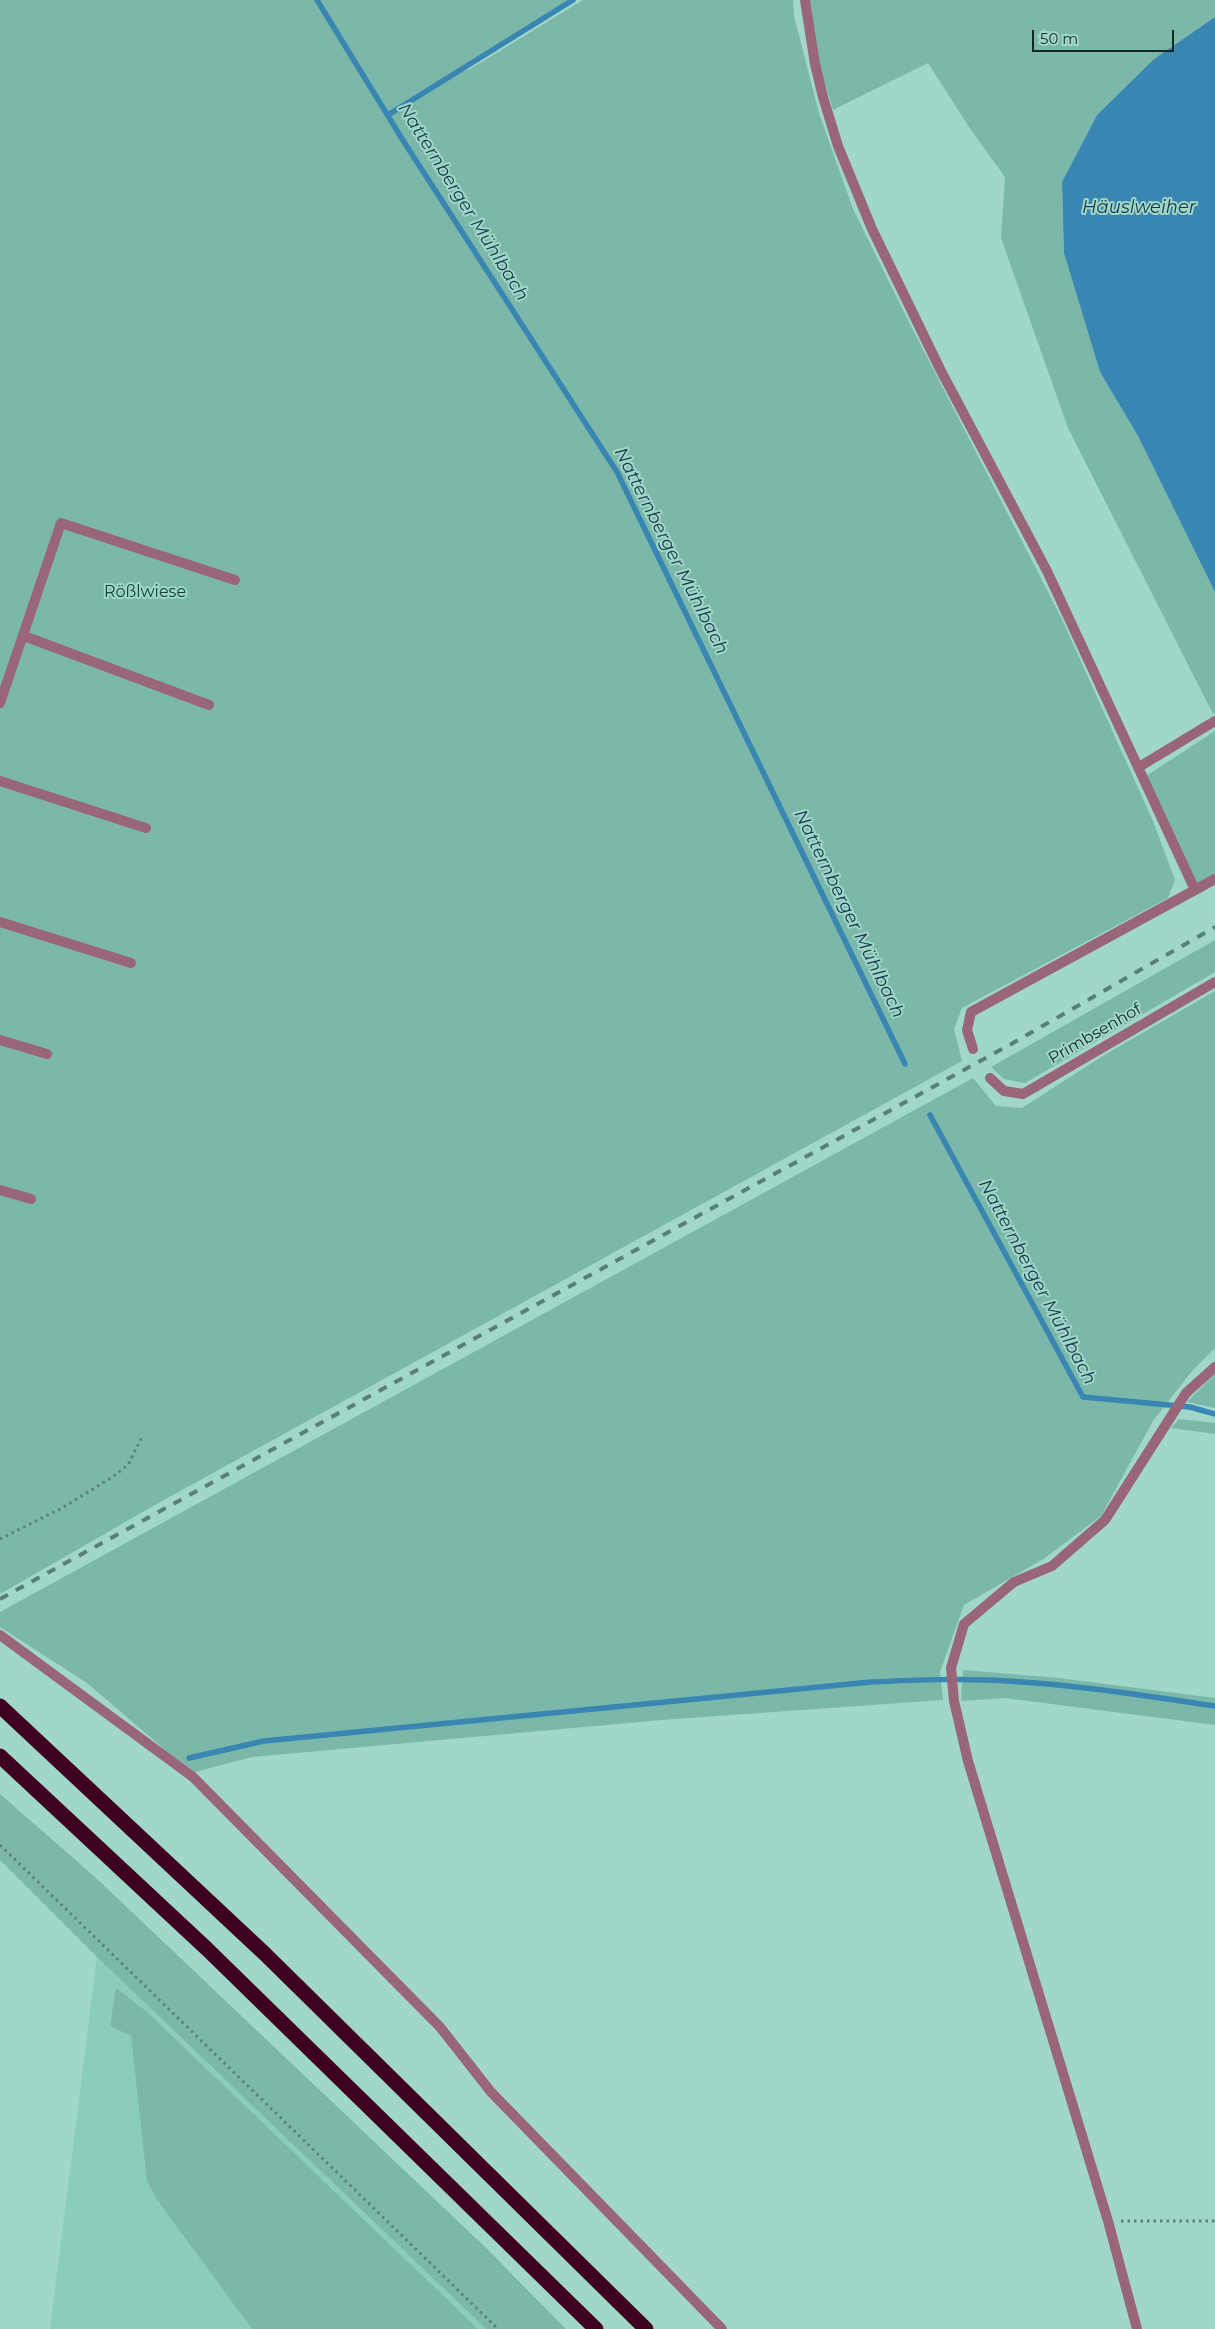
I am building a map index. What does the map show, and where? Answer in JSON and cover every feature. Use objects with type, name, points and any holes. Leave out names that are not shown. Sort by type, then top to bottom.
[{"type":"highway","points":[[0,1706],[266,1954],[646,2329]]},
{"type":"highway","points":[[0,1756],[207,1949],[596,2329]]},
{"type":"lane","points":[[805,0],[815,64],[825,105],[838,146],[872,229],[940,369],[1047,571],[1195,890]]},
{"type":"lane","points":[[0,703],[61,524],[234,580]]},
{"type":"lane","points":[[24,636],[209,704]]},
{"type":"lane","points":[[1139,767],[1215,721]]},
{"type":"lane","points":[[0,781],[146,828]]},
{"type":"lane","points":[[973,1048],[967,1030],[971,1012],[1215,879]]},
{"type":"lane","points":[[0,922],[131,963]]},
{"type":"lane","name":"Primbsenhof","points":[[990,1078],[1004,1091],[1023,1094],[1215,982]]},
{"type":"lane","points":[[0,1040],[47,1054]]},
{"type":"lane","points":[[0,1190],[31,1200]]},
{"type":"lane","points":[[1137,2329],[1108,2221],[968,1761],[954,1701],[951,1668],[964,1624],[1014,1582],[1052,1566],[1105,1520],[1186,1394],[1215,1367]]},
{"type":"lane","points":[[0,1634],[12,1645],[192,1777],[440,2027],[492,2092],[722,2329]]},
{"type":"path","points":[[0,1538],[62,1508],[111,1478],[128,1465],[142,1437]]},
{"type":"path","points":[[0,1845],[498,2329]]},
{"type":"path","points":[[1108,2221],[1215,2220]]},
{"type":"shaded area","points":[[97,1957],[486,2329],[50,2329]]},
{"type":"green space","name":"Rößlwiese","points":[[0,0],[569,0],[450,75],[470,69],[583,0],[793,0],[794,16],[819,113],[853,209],[1060,615],[1153,821],[1175,880],[1168,898],[962,1008],[954,1029],[962,1061],[162,1501],[0,1594]]},
{"type":"green space","points":[[810,0],[1215,0],[1215,17],[1154,59],[1097,115],[1062,182],[1064,253],[1100,372],[1138,436],[1215,592],[1215,713],[1213,714],[1068,428],[1001,238],[1005,177],[971,130],[928,63],[833,110],[820,67]]},
{"type":"green space","points":[[1215,731],[1215,879],[1195,890],[1146,776]]},
{"type":"green space","points":[[1215,940],[1215,972],[1025,1083],[1004,1079],[991,1067]]},
{"type":"green space","points":[[1215,991],[1215,1348],[1192,1371],[1153,1421],[1101,1516],[1045,1558],[964,1605],[940,1672],[943,1700],[662,1720],[252,1757],[195,1772],[170,1754],[87,1683],[0,1627],[0,1612],[973,1078],[996,1106],[1022,1108],[1101,1057]]},
{"type":"green space","points":[[1215,1374],[1215,1408],[1187,1402]]},
{"type":"green space","points":[[1179,1419],[1215,1423],[1215,1434],[1171,1428]]},
{"type":"green space","points":[[963,1670],[1059,1678],[1215,1698],[1215,1725],[1005,1698],[961,1701]]},
{"type":"green space","points":[[0,1794],[95,1877],[483,2245],[566,2329],[486,2329],[97,1957],[0,1860]]},
{"type":"green space","points":[[116,1988],[147,2012],[478,2329],[252,2329],[158,2201],[147,2181],[131,2036],[110,2026]]},
{"type":"water","name":"Häuslweiher","points":[[1215,17],[1215,592],[1138,436],[1100,372],[1064,253],[1062,182],[1097,115],[1154,59]]},
{"type":"waterway","name":"Natternberger Mühlbach","points":[[317,0],[404,142],[617,472],[905,1064]]},
{"type":"waterway","points":[[388,115],[573,0]]},
{"type":"waterway","name":"Natternberger Mühlbach","points":[[930,1115],[1083,1397],[1190,1407],[1215,1414]]},
{"type":"waterway","points":[[189,1758],[264,1741],[871,1682],[956,1679],[1008,1681],[1086,1688],[1215,1706]]},
{"type":"railway","points":[[0,1599],[1013,1043],[1215,927]]}]
